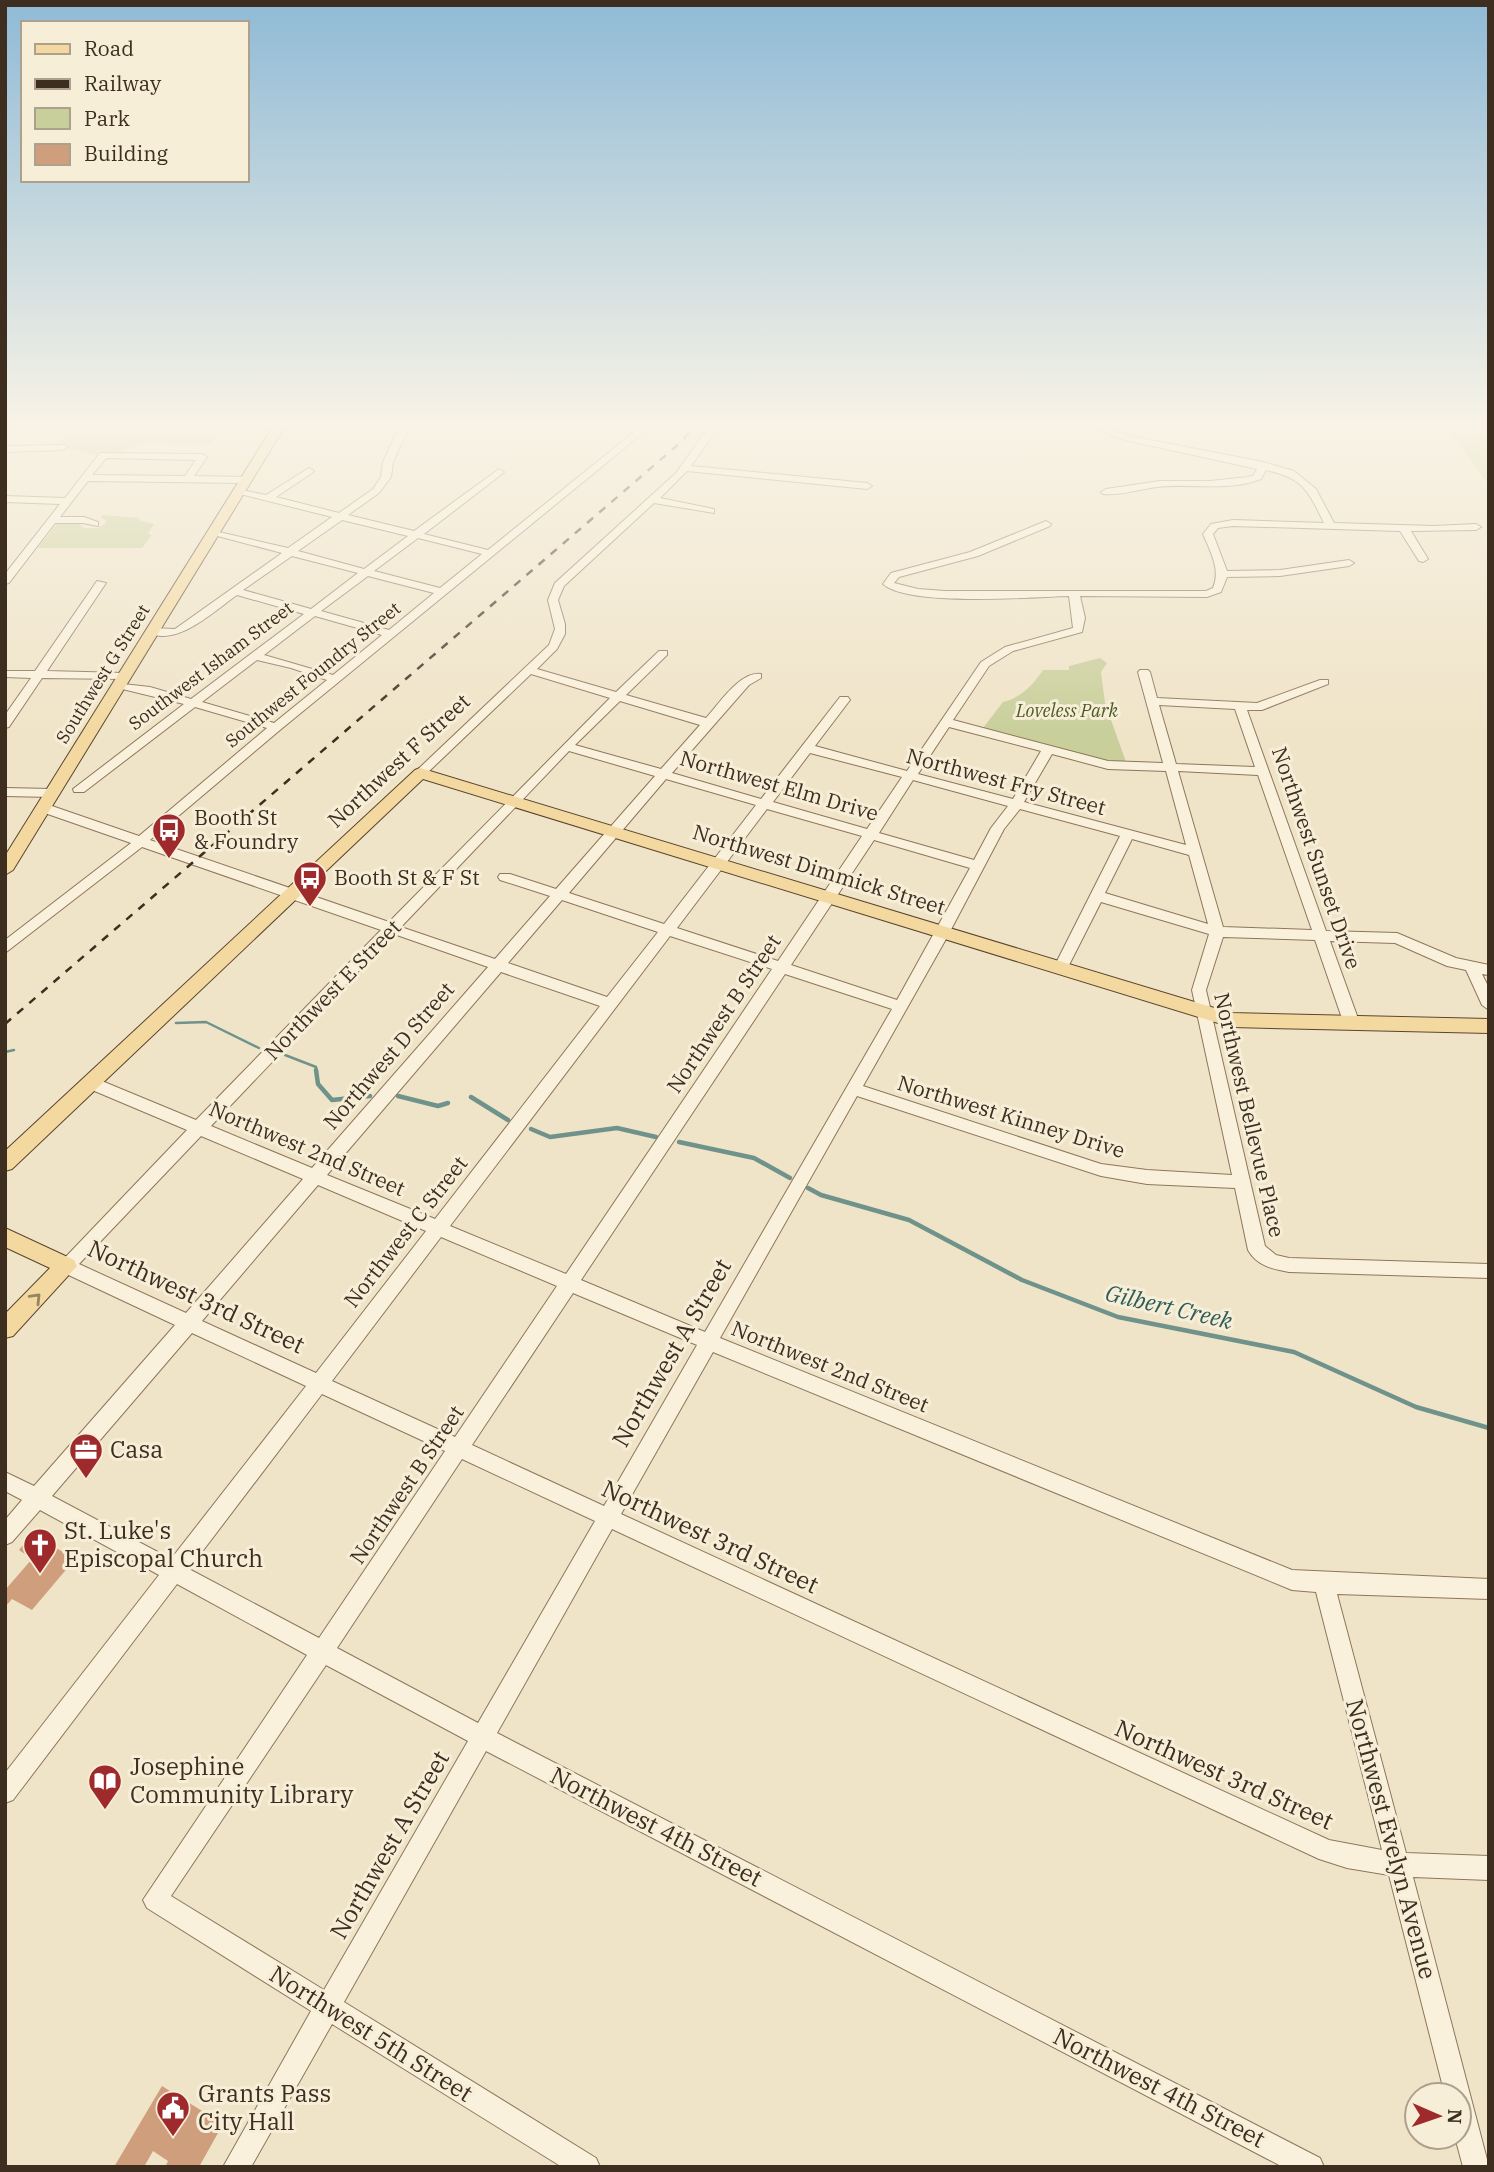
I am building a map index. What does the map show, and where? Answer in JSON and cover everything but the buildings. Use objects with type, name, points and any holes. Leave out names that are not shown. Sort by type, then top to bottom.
[{"type":"main road","name":"Southwest G Street","points":[[5,870],[216,529]]},
{"type":"main road","name":"Northwest Dimmick Street","points":[[420,773],[1241,1022],[1489,1026]]},
{"type":"main road","name":"Northwest F Street","points":[[5,1163],[420,773]]},
{"type":"main road","name":"Northwest 3rd Street","points":[[5,1237],[66,1266]]},
{"type":"main road","name":"Northwest E Street","points":[[5,1329],[66,1266]]},
{"type":"street","points":[[5,581],[46,529]]},
{"type":"street","points":[[152,631],[177,632],[322,529]]},
{"type":"street","points":[[395,529],[489,553]]},
{"type":"street","name":"Southwest Isham Street","points":[[79,789],[420,529]]},
{"type":"street","name":"Southwest Foundry Street","points":[[5,948],[141,841],[275,727],[518,529]]},
{"type":"street","name":"Northwest F Street","points":[[420,773],[552,647],[560,635],[562,620],[553,600],[559,586],[622,529]]},
{"type":"street","points":[[1033,529],[974,554],[895,575],[888,584],[899,591],[927,594],[1207,594],[1220,587],[1222,574],[1208,534],[1212,529]]},
{"type":"street","points":[[1405,529],[1423,559]]},
{"type":"street","points":[[214,532],[442,592]]},
{"type":"street","points":[[1222,574],[1280,573],[1349,563]]},
{"type":"street","points":[[5,724],[101,583]]},
{"type":"street","points":[[235,591],[391,634]]},
{"type":"street","name":"Northwest B Street","points":[[155,1900],[978,673],[994,657],[1009,649],[1078,630],[1079,618],[1074,593]]},
{"type":"street","name":"Northwest E Street","points":[[66,1266],[567,746],[663,653]]},
{"type":"street","points":[[254,656],[336,679]]},
{"type":"street","points":[[528,670],[708,723]]},
{"type":"street","points":[[1144,672],[1217,932]]},
{"type":"street","points":[[5,674],[121,681],[275,727]]},
{"type":"street","name":"Northwest D Street","points":[[5,1535],[708,723],[745,683],[757,676]]},
{"type":"street","points":[[1153,701],[1267,705],[1324,682]]},
{"type":"street","name":"Northwest C Street","points":[[5,1792],[844,700]]},
{"type":"street","name":"Northwest Sunset Drive","points":[[1240,706],[1352,1024]]},
{"type":"street","points":[[945,722],[1108,765],[1262,771]]},
{"type":"street","name":"Northwest Elm Drive","points":[[567,746],[978,866]]},
{"type":"street","name":"Northwest Fry Street","points":[[807,748],[1195,852]]},
{"type":"street","name":"Northwest A Street","points":[[236,2167],[943,932],[998,828],[1016,804],[1049,748]]},
{"type":"street","points":[[5,792],[48,800],[141,841],[610,1004]]},
{"type":"street","points":[[1061,967],[1128,834]]},
{"type":"street","points":[[505,877],[900,1006]]},
{"type":"street","points":[[1098,896],[1217,932],[1397,938],[1452,962],[1489,970]]},
{"type":"street","name":"Northwest Bellevue Place","points":[[1217,932],[1199,990],[1257,1250],[1271,1261],[1289,1265],[1489,1271]]},
{"type":"street","points":[[1472,967],[1489,1004]]},
{"type":"street","name":"Northwest 2nd Street","points":[[91,1083],[708,1342],[1292,1580],[1489,1589]]},
{"type":"street","name":"Northwest Kinney Drive","points":[[853,1089],[1101,1170],[1147,1177],[1242,1182]]},
{"type":"street","name":"Northwest 3rd Street","points":[[66,1266],[190,1321],[607,1518],[1327,1851],[1399,1866],[1489,1868]]},
{"type":"street","name":"Northwest 4th Street","points":[[5,1481],[482,1737],[1311,2167]]},
{"type":"street","name":"Northwest Evelyn Avenue","points":[[1324,1583],[1454,2081]]},
{"type":"street","name":"Northwest 5th Street","points":[[155,1900],[587,2167]]},
{"type":"green space","points":[[52,529],[151,529],[148,534],[152,535],[142,548],[38,548]]},
{"type":"green space","name":"Loveless Park","points":[[1100,658],[1107,663],[1101,672],[1105,703],[1126,762],[1102,762],[983,728],[1003,702],[1026,690],[1043,670],[1069,670],[1069,666]]},
{"type":"waterway","name":"Gilbert Creek","points":[[176,1023],[206,1022],[259,1048]]},
{"type":"waterway","name":"Gilbert Creek","points":[[5,1052],[14,1050]]},
{"type":"waterway","name":"Gilbert Creek","points":[[285,1055],[316,1067],[317,1072]]},
{"type":"waterway","name":"Gilbert Creek","points":[[316,1070],[318,1084],[332,1100],[370,1096]]},
{"type":"waterway","name":"Gilbert Creek","points":[[398,1096],[438,1106],[448,1103]]},
{"type":"waterway","name":"Gilbert Creek","points":[[471,1097],[508,1120]]},
{"type":"waterway","name":"Gilbert Creek","points":[[531,1129],[550,1137],[617,1128],[656,1137]]},
{"type":"waterway","name":"Gilbert Creek","points":[[679,1142],[754,1158],[790,1178]]},
{"type":"waterway","name":"Gilbert Creek","points":[[808,1188],[821,1195],[909,1220],[1022,1280],[1118,1317],[1294,1352],[1416,1407],[1489,1428]]},
{"type":"railway","points":[[5,1024],[580,529]]},
{"type":"place","name":"Booth St & Foundry","points":[[169,860]]},
{"type":"place","name":"Booth St & F St","points":[[310,908]]},
{"type":"place","name":"Casa","points":[[86,1480]]},
{"type":"place","name":"St. Luke's Episcopal Church","points":[[40,1575]]},
{"type":"place","name":"Josephine Community Library","points":[[105,1811]]},
{"type":"place","name":"Grants Pass City Hall","points":[[173,2138]]}]
